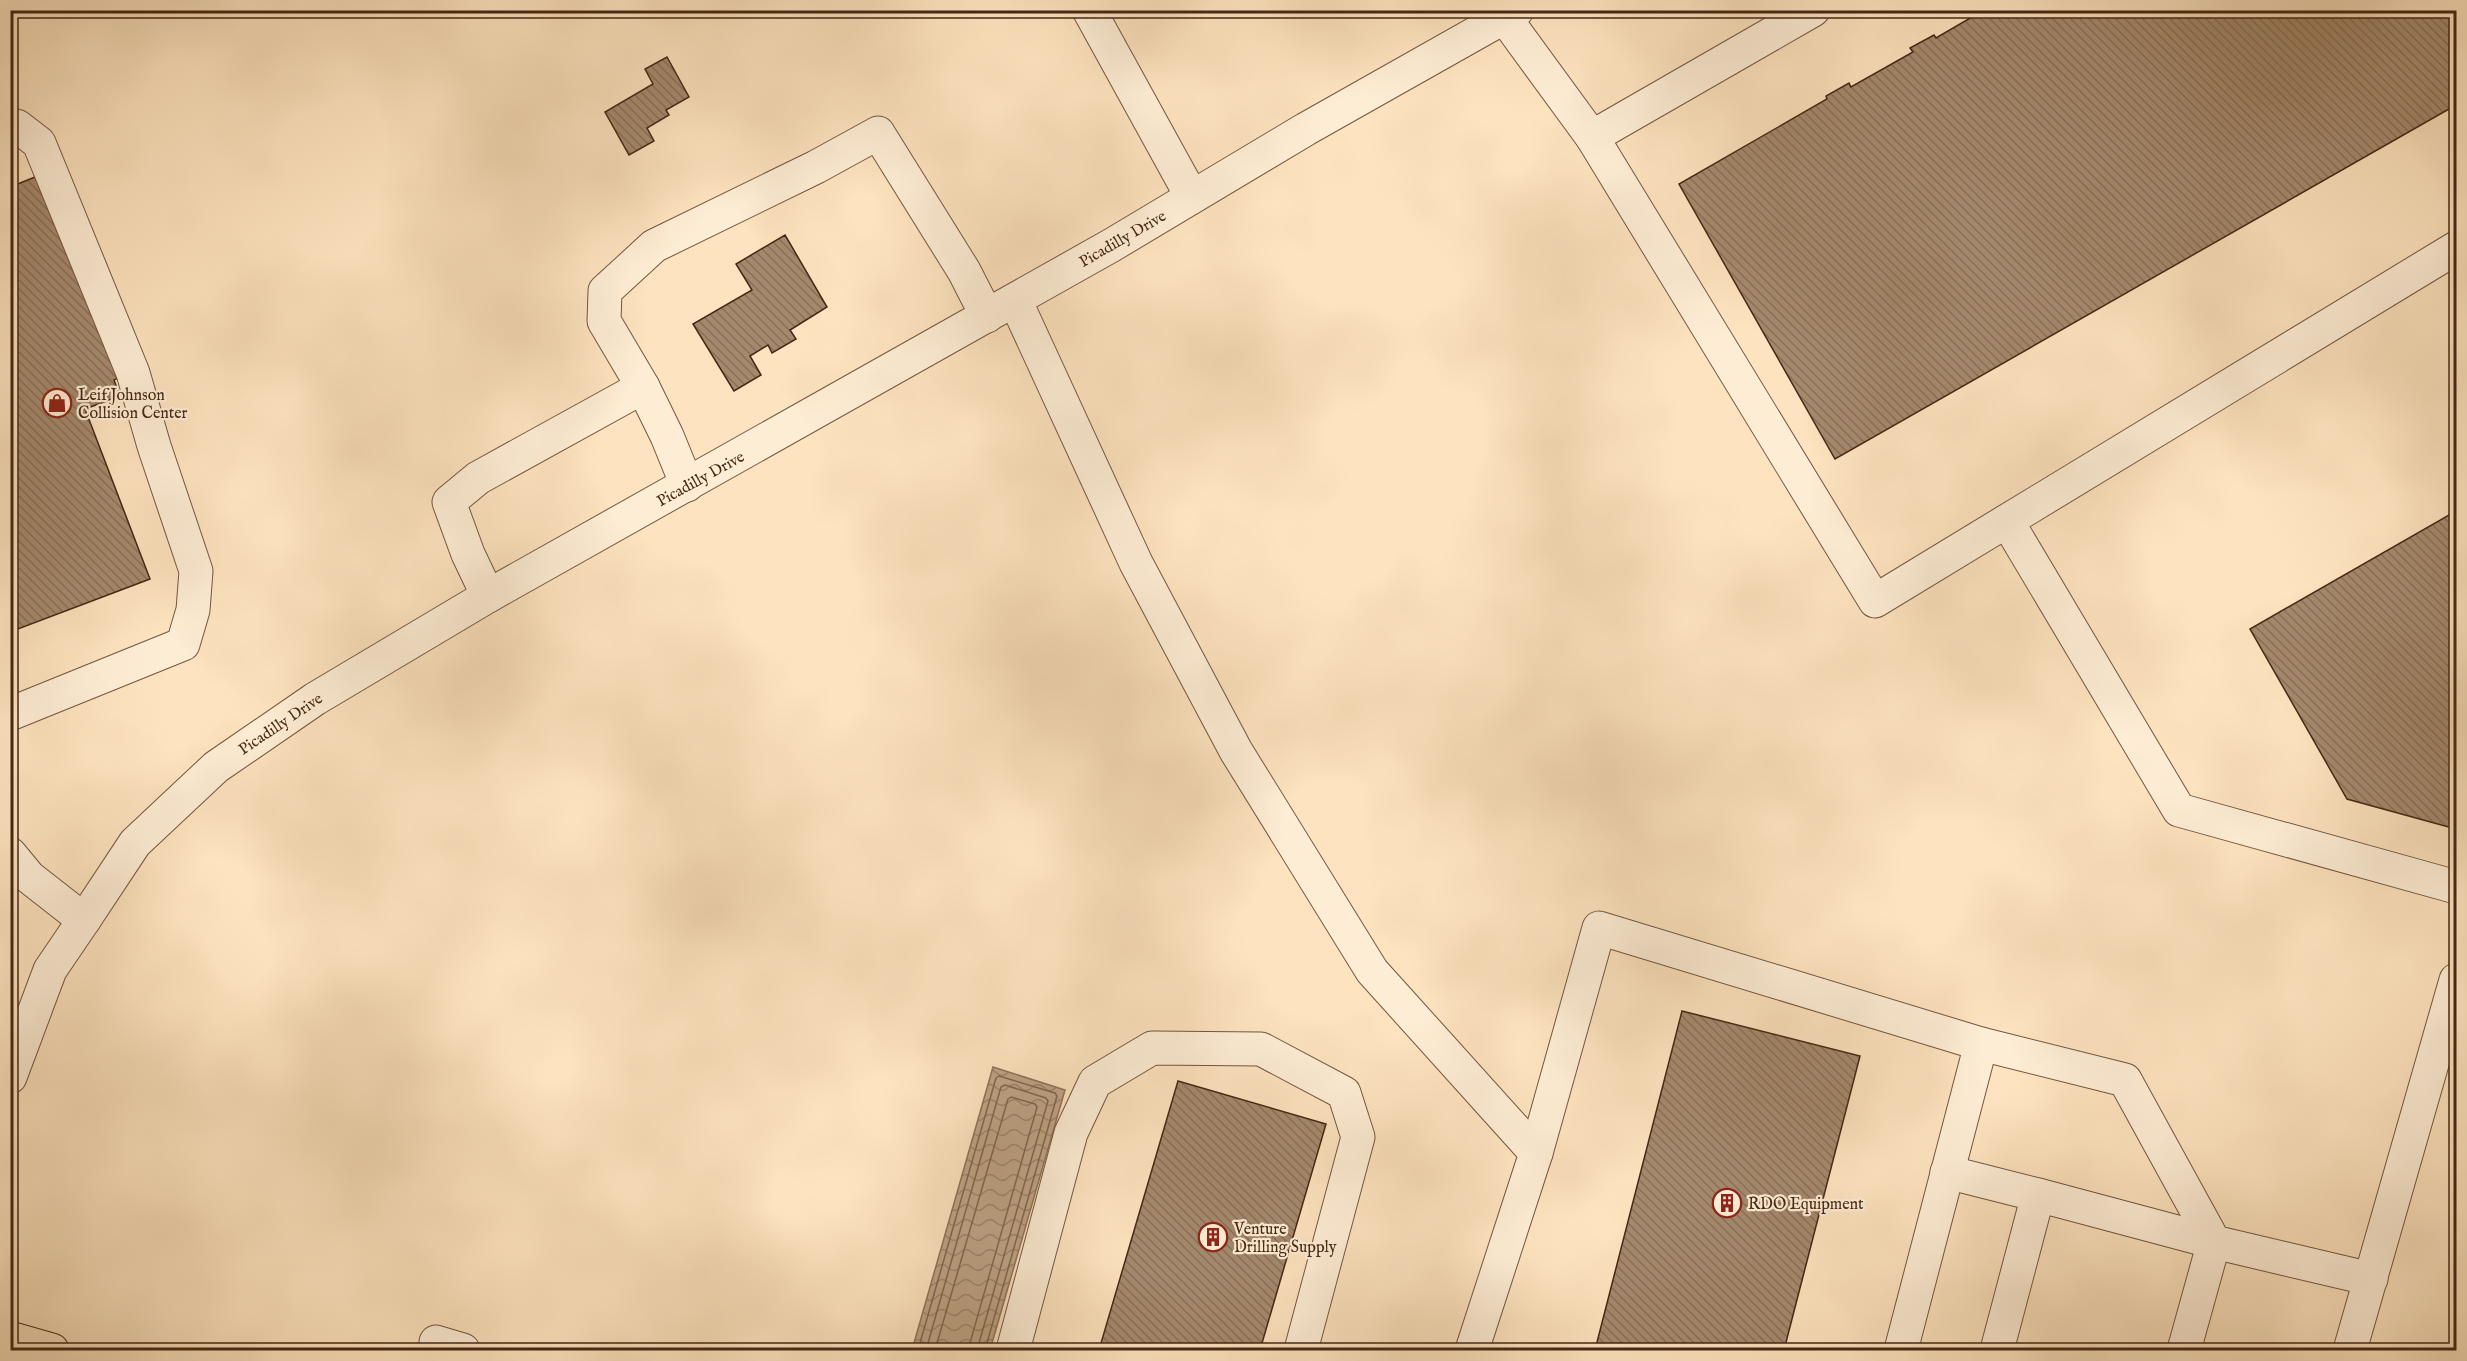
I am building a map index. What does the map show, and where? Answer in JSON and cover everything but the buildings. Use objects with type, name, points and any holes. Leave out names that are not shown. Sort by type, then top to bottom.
[{"type":"main road","points":[[10,1338],[52,1350]]},
{"type":"street","points":[[1089,10],[1192,197]]},
{"type":"street","points":[[1592,137],[1813,10]]},
{"type":"street","points":[[1511,14],[1592,137],[1875,601],[2457,248]]},
{"type":"street","name":"Picadilly Drive","points":[[10,1077],[50,970],[135,843],[216,766],[315,699],[488,596],[1001,308],[1306,129],[1511,14]]},
{"type":"street","points":[[10,125],[17,126],[39,143],[133,373],[154,447],[196,571],[193,610],[183,644],[10,714]]},
{"type":"street","points":[[687,485],[667,436],[643,387],[604,321],[605,291],[654,246],[878,133],[964,271],[1001,308],[1236,751],[1372,971],[1536,1153]]},
{"type":"street","points":[[488,596],[468,554],[449,502],[478,478],[643,387]]},
{"type":"street","points":[[2007,521],[2179,810],[2457,887]]},
{"type":"street","points":[[10,854],[28,877],[84,920]]},
{"type":"street","points":[[1472,1350],[1536,1153],[1599,928],[1981,1044],[2125,1080],[2214,1242],[2184,1350]]},
{"type":"street","points":[[2350,1350],[2457,980]]},
{"type":"street","points":[[1901,1350],[1981,1044]]},
{"type":"street","points":[[1012,1350],[1071,1133],[1095,1082],[1152,1048],[1261,1048],[1344,1093],[1358,1137],[1301,1350]]},
{"type":"street","points":[[1947,1172],[2214,1242],[2371,1278]]},
{"type":"street","points":[[1997,1350],[2038,1195]]},
{"type":"water","points":[[993,1067],[1065,1090],[990,1350],[912,1350]]},
{"type":"place","name":"Leif Johnson Collision Center","points":[[57,403]]},
{"type":"place","name":"RDO Equipment","points":[[1727,1203]]},
{"type":"place","name":"Venture Drilling Supply","points":[[1213,1237]]}]
